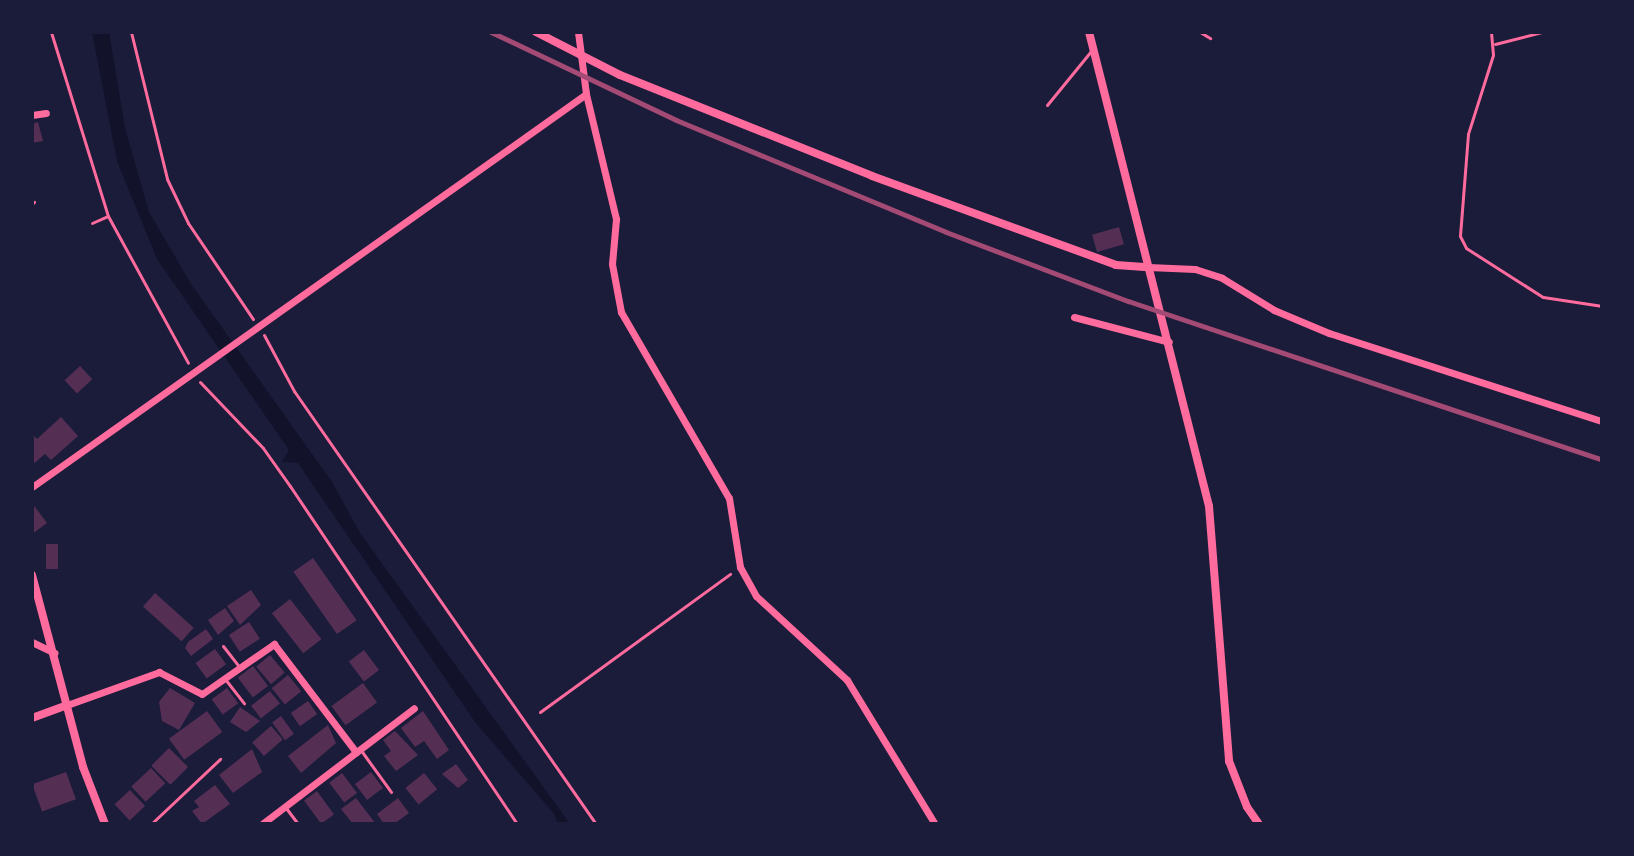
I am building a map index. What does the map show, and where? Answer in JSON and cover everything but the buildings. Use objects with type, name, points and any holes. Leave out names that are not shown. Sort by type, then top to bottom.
[{"type":"street","points":[[536,32],[698,108],[886,182],[1116,265],[1195,269],[1222,278],[1274,310],[1329,333],[1602,421]]},
{"type":"street","points":[[578,32],[586,94],[616,219],[612,264],[621,312],[729,498],[740,567],[769,611],[801,634],[847,680],[935,824]]},
{"type":"street","points":[[1093,38],[1215,542],[1229,761],[1247,807],[1259,824]]},
{"type":"street","points":[[32,487],[98,434],[144,409],[194,375],[586,94]]},
{"type":"street","points":[[32,115],[46,113]]},
{"type":"street","points":[[1074,317],[1169,342]]},
{"type":"street","points":[[32,575],[67,705],[105,824]]},
{"type":"street","points":[[32,642],[55,653]]},
{"type":"street","points":[[32,718],[159,672],[198,694],[274,644],[358,751]]},
{"type":"street","points":[[262,824],[414,708]]},
{"type":"lane","points":[[1200,32],[1210,38]]},
{"type":"lane","points":[[1047,105],[1093,38]]},
{"type":"lane","points":[[139,400],[144,409]]},
{"type":"lane","points":[[223,646],[240,667]]},
{"type":"lane","points":[[225,679],[244,703]]},
{"type":"lane","points":[[358,751],[391,792]]},
{"type":"lane","points":[[151,824],[220,759]]},
{"type":"lane","points":[[285,807],[298,824]]},
{"type":"path","points":[[51,32],[108,216],[194,375],[281,473],[517,824]]},
{"type":"path","points":[[131,32],[167,179],[188,223],[294,391],[596,824]]},
{"type":"path","points":[[1491,32],[1494,44],[1468,134],[1460,236],[1466,248],[1543,297],[1602,306]]},
{"type":"path","points":[[1494,44],[1542,32]]},
{"type":"path","points":[[92,223],[108,216]]},
{"type":"path","points":[[540,712],[740,567]]},
{"type":"shaded area","points":[[92,32],[109,32],[125,128],[149,212],[191,284],[332,482],[360,533],[570,824],[557,824],[555,815],[475,722],[298,463],[282,462],[289,450],[157,259],[117,161]]},
{"type":"railway","points":[[491,32],[676,120],[946,232],[1128,301],[1602,460]]}]
